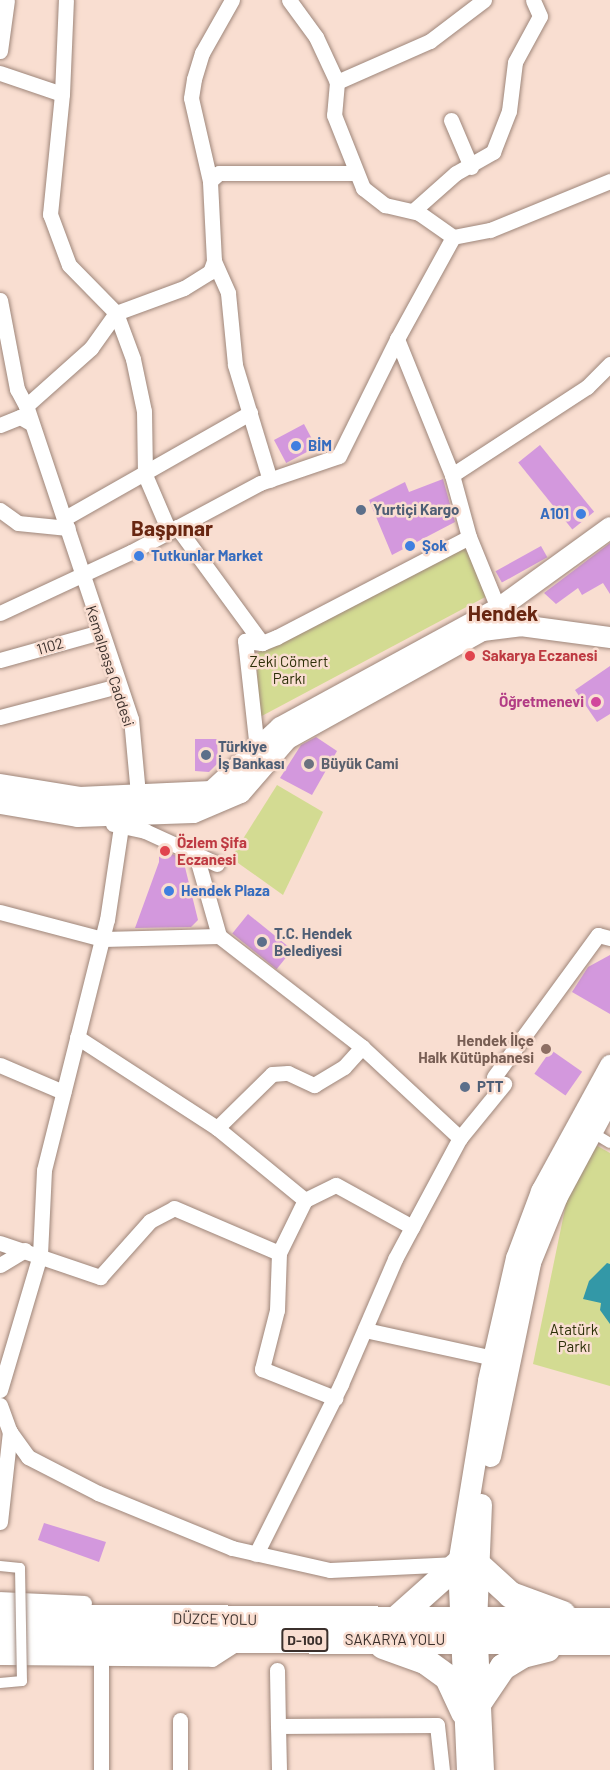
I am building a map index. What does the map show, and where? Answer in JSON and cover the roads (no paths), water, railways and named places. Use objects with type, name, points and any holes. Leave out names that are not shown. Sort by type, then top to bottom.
[{"type":"highway","points":[[394,1621],[467,1564],[511,1595],[592,1628]]},
{"type":"highway","points":[[84,1603],[151,1618]]},
{"type":"highway","name":"DÜZCE YOLU","points":[[0,1617],[394,1621],[469,1631],[592,1628]]},
{"type":"highway","points":[[357,1639],[425,1661],[447,1678],[472,1707],[503,1667],[522,1655],[592,1628]]},
{"type":"highway","name":"D-100","points":[[592,1628],[610,1642]]},
{"type":"highway","name":"SAKARYA YOLU","points":[[0,1639],[240,1641],[357,1639],[469,1631]]},
{"type":"main road","points":[[0,784],[79,797],[211,791],[280,728],[498,608],[610,527]]},
{"type":"main road","points":[[498,608],[610,626]]},
{"type":"main road","points":[[482,630],[498,608]]},
{"type":"main road","points":[[0,803],[77,816],[193,812],[240,792],[287,738],[482,630],[520,625],[610,637]]},
{"type":"main road","points":[[467,1564],[479,1516],[530,1262],[610,1065]]},
{"type":"main road","points":[[483,1770],[472,1707],[467,1564],[493,1358],[516,1258],[541,1191],[610,1097]]},
{"type":"main road","points":[[466,1770],[472,1707]]},
{"type":"street","points":[[0,51],[8,0]]},
{"type":"street","points":[[66,0],[62,94],[50,214],[69,265],[116,313],[133,359],[144,411],[145,475],[173,529],[261,643]]},
{"type":"street","points":[[232,0],[202,52],[191,98],[210,181],[214,261],[228,293],[235,365],[270,480]]},
{"type":"street","points":[[289,0],[316,37],[336,82],[334,115],[363,188],[385,205],[413,211],[453,237],[490,230],[610,181]]},
{"type":"street","points":[[336,82],[430,41],[484,0]]},
{"type":"street","points":[[413,211],[456,173],[471,167],[493,152],[509,111],[515,62],[540,16],[533,0]]},
{"type":"street","points":[[0,73],[62,94]]},
{"type":"street","points":[[451,120],[471,167]]},
{"type":"street","points":[[210,181],[219,173],[252,170],[356,173]]},
{"type":"street","points":[[0,613],[270,480],[339,456],[453,237]]},
{"type":"street","points":[[0,425],[27,414],[92,348],[116,313],[184,288],[210,273],[214,261]]},
{"type":"street","name":"Kemalpaşa Caddesi","points":[[2,309],[18,389],[67,523],[81,575],[130,719],[138,795]]},
{"type":"street","points":[[398,339],[452,475],[469,537],[498,608]]},
{"type":"street","points":[[452,475],[587,387],[610,364]]},
{"type":"street","points":[[0,510],[18,523],[67,523],[250,413]]},
{"type":"street","points":[[254,752],[245,641],[261,643],[469,537]]},
{"type":"street","name":"1102","points":[[0,660],[100,632]]},
{"type":"street","points":[[0,717],[107,689]]},
{"type":"street","points":[[77,816],[145,831],[217,864]]},
{"type":"street","points":[[0,1389],[32,1253],[44,1170],[103,939],[122,826]]},
{"type":"street","points":[[196,855],[219,936],[362,1047],[460,1138]]},
{"type":"street","points":[[0,912],[103,939],[219,936]]},
{"type":"street","points":[[256,1554],[335,1398],[412,1227],[460,1138],[598,935],[610,938]]},
{"type":"street","points":[[77,1037],[217,1128],[304,1200]]},
{"type":"street","points":[[217,1128],[272,1074],[288,1073],[314,1084],[344,1067],[362,1047]]},
{"type":"street","points":[[0,1065],[63,1092]]},
{"type":"street","points":[[585,1129],[610,1143]]},
{"type":"street","points":[[335,1398],[262,1369],[277,1311],[279,1253],[304,1200],[336,1185],[412,1227]]},
{"type":"street","points":[[0,1243],[100,1277],[150,1221],[174,1208],[279,1253]]},
{"type":"street","points":[[0,1265],[32,1253]]},
{"type":"street","points":[[365,1330],[493,1358]]},
{"type":"street","points":[[0,1405],[10,1432],[28,1457],[98,1492],[256,1554],[330,1570],[467,1564]]},
{"type":"street","points":[[0,1522],[10,1432]]},
{"type":"street","points":[[0,1566],[20,1568],[22,1682],[0,1683]]},
{"type":"street","points":[[0,1599],[84,1603]]},
{"type":"street","points":[[0,1658],[212,1659],[240,1641]]},
{"type":"street","points":[[101,1660],[101,1770]]},
{"type":"street","points":[[277,1670],[279,1770]]},
{"type":"street","points":[[180,1720],[180,1770]]},
{"type":"street","points":[[278,1726],[437,1725],[442,1770]]},
{"type":"water","points":[[607,1263],[610,1264],[610,1324],[600,1310],[601,1303],[583,1299],[589,1281]]},
{"type":"place","name":"BİM","points":[[296,446]]},
{"type":"place","name":"Yurtiçi Kargo","points":[[361,510]]},
{"type":"place","name":"A101","points":[[581,514]]},
{"type":"place","name":"Şok","points":[[410,546]]},
{"type":"place","name":"Tutkunlar Market","points":[[139,556]]},
{"type":"place","name":"Sakarya Eczanesi","points":[[470,656]]},
{"type":"place","name":"Öğretmenevi","points":[[596,702]]},
{"type":"place","name":"Türkiye İş Bankası","points":[[206,755]]},
{"type":"place","name":"Büyük Cami","points":[[309,764]]},
{"type":"place","name":"Özlem Şifa Eczanesi","points":[[165,851]]},
{"type":"place","name":"Hendek Plaza","points":[[169,891]]},
{"type":"place","name":"T.C. Hendek Belediyesi","points":[[262,942]]},
{"type":"place","name":"Hendek İlçe Halk Kütüphanesi","points":[[546,1049]]},
{"type":"place","name":"PTT","points":[[465,1087]]},
{"type":"district","name":"Başpınar","points":[[172,528]]},
{"type":"district","name":"Hendek","points":[[503,613]]},
{"type":"park label","name":"Zeki Cömert Parkı","points":[[289,670]]},
{"type":"park label","name":"Atatürk Parkı","points":[[574,1338]]}]
